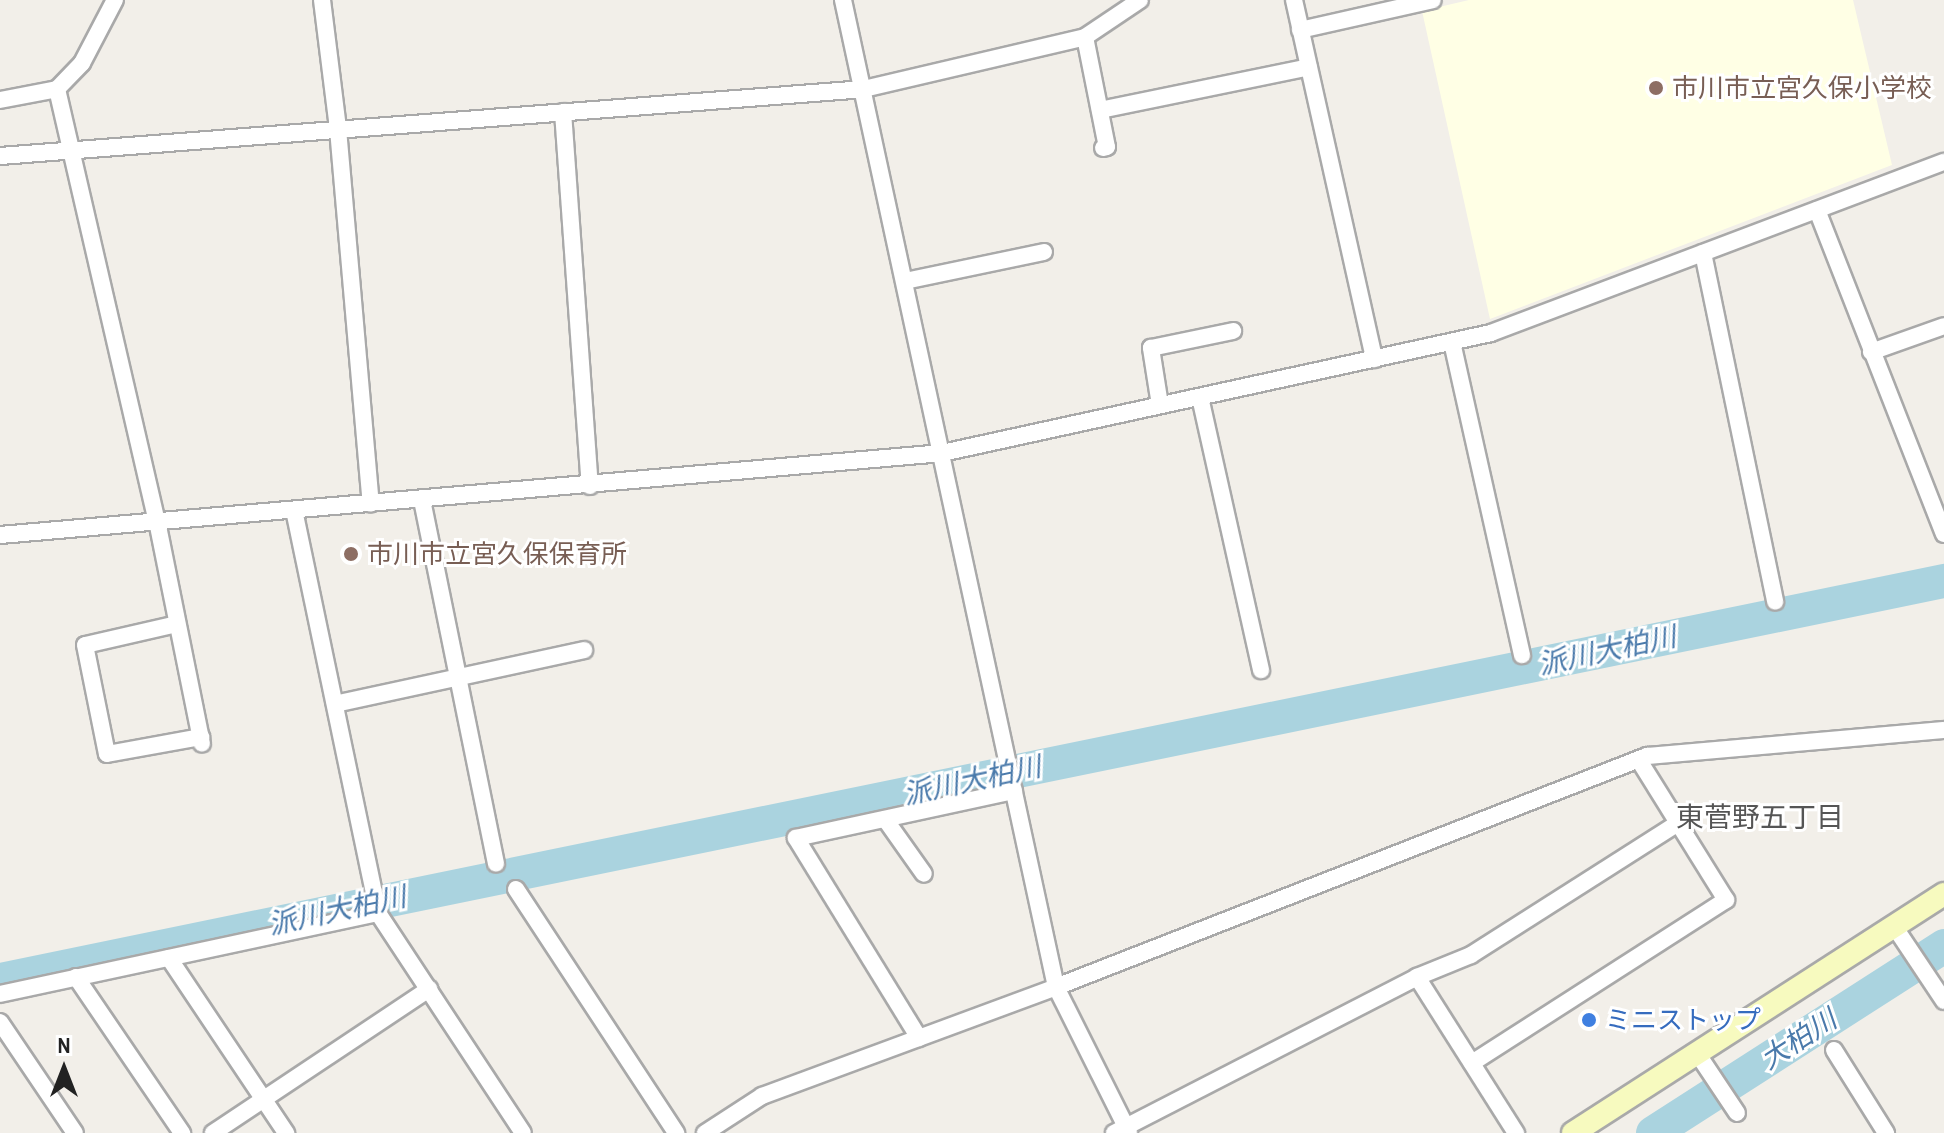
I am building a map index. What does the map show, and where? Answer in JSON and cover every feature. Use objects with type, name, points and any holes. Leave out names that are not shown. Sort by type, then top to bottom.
[{"type":"street","points":[[0,100],[57,89],[82,63],[115,0]]},
{"type":"street","points":[[322,0],[338,129],[371,504]]},
{"type":"street","points":[[843,0],[1056,987],[1123,1131],[1417,977],[1471,955],[1678,823]]},
{"type":"street","points":[[0,156],[864,89],[1085,37],[1140,0]]},
{"type":"street","points":[[1294,0],[1374,359]]},
{"type":"street","points":[[1300,30],[1433,0]]},
{"type":"street","points":[[1085,37],[1107,147],[1103,148]]},
{"type":"street","points":[[1100,110],[1309,67]]},
{"type":"street","points":[[57,89],[157,521],[202,740],[107,754],[85,645],[177,624]]},
{"type":"street","points":[[563,112],[590,486]]},
{"type":"street","points":[[0,535],[942,453],[1491,333],[1944,162]]},
{"type":"street","points":[[1817,210],[1871,352],[1939,505],[1944,534]]},
{"type":"street","points":[[905,281],[1044,252]]},
{"type":"street","points":[[1703,253],[1775,602]]},
{"type":"street","points":[[1871,352],[1944,326]]},
{"type":"street","points":[[1160,405],[1151,348],[1233,331]]},
{"type":"street","points":[[1452,342],[1522,655]]},
{"type":"street","points":[[1200,397],[1261,670]]},
{"type":"street","points":[[422,500],[496,864]]},
{"type":"street","points":[[294,510],[378,913],[523,1133]]},
{"type":"street","points":[[335,704],[584,650]]},
{"type":"street","points":[[705,1133],[762,1096],[1056,987],[1639,760],[1944,730]]},
{"type":"street","points":[[1472,1063],[1726,900],[1639,760]]},
{"type":"street","points":[[919,1038],[796,838],[1014,790]]},
{"type":"street","points":[[885,819],[924,874]]},
{"type":"street","points":[[516,889],[676,1133]]},
{"type":"street","points":[[1573,1133],[1697,1053],[1900,935],[1944,894]]},
{"type":"street","points":[[0,994],[378,913]]},
{"type":"street","points":[[1900,935],[1944,1001]]},
{"type":"street","points":[[169,958],[286,1133]]},
{"type":"street","points":[[76,977],[182,1133]]},
{"type":"street","points":[[1417,977],[1516,1133]]},
{"type":"street","points":[[213,1133],[429,989]]},
{"type":"street","points":[[0,1022],[75,1133]]},
{"type":"street","points":[[1834,1050],[1886,1133]]},
{"type":"street","points":[[1697,1053],[1737,1113]]},
{"type":"shaded area","name":"市川市立宮久保小学校","points":[[1469,0],[1853,0],[1892,165],[1490,319],[1422,11]]},
{"type":"waterway","name":"派川大柏川","points":[[0,980],[1944,581]]},
{"type":"waterway","name":"大柏川","points":[[1653,1133],[1944,946]]},
{"type":"place","name":"市川市立宮久保小学校","points":[[1656,88]]},
{"type":"place","name":"市川市立宮久保保育所","points":[[351,554]]},
{"type":"place","name":"ミニストップ","points":[[1589,1020]]},
{"type":"district","name":"東菅野五丁目","points":[[1760,817]]}]
